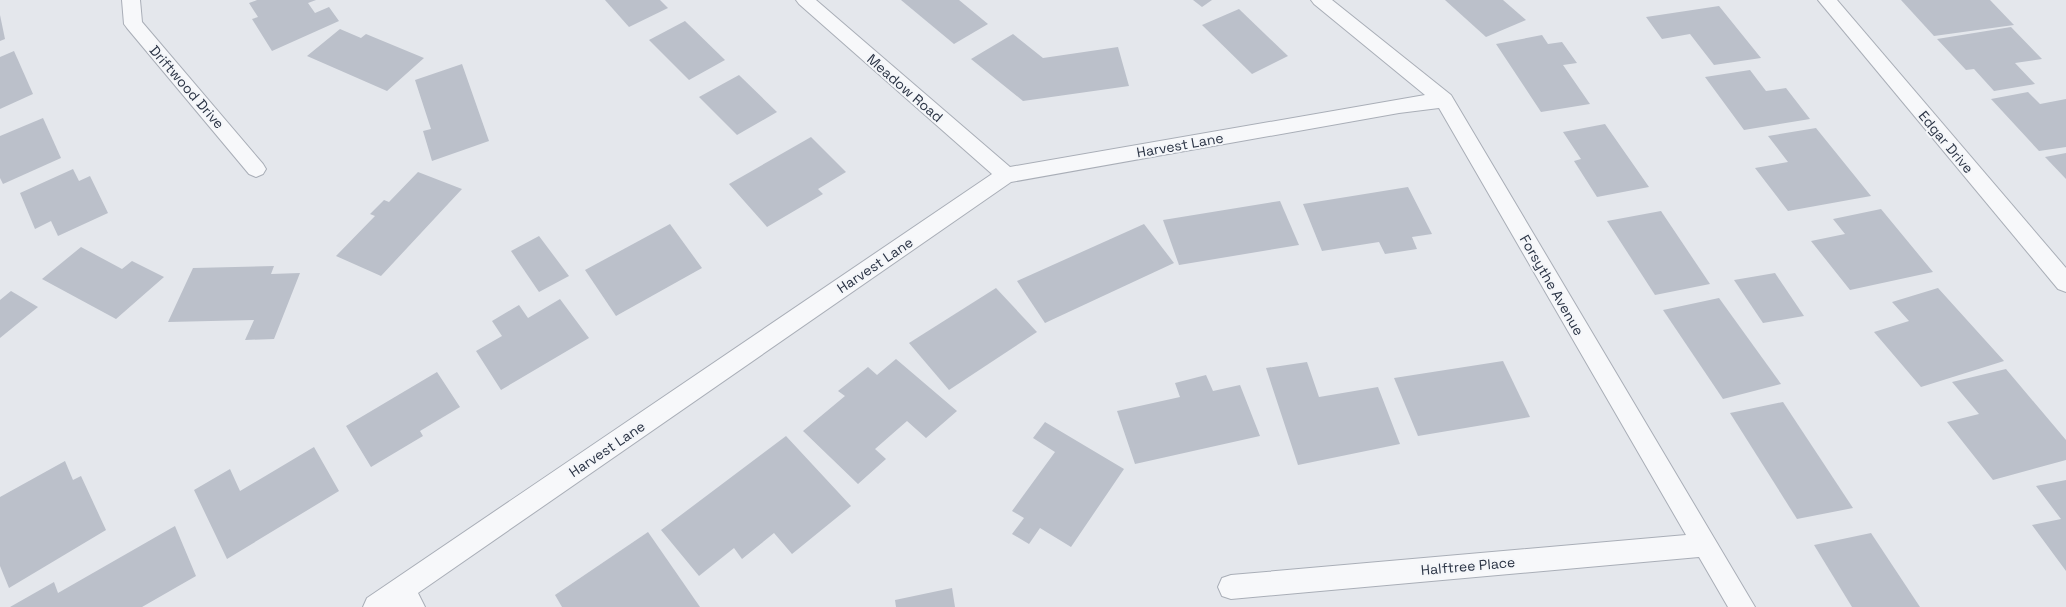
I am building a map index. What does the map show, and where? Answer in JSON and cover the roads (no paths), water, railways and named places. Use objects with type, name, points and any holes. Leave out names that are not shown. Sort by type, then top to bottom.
[{"type":"street","name":"Driftwood Drive","points":[[131,0],[133,24],[256,169]]},
{"type":"street","name":"Meadow Road","points":[[805,0],[1006,175]]},
{"type":"street","name":"Forsythe Avenue","points":[[1320,0],[1444,100],[1704,545],[1742,607]]},
{"type":"street","name":"Edgar Drive","points":[[1827,0],[2066,284]]},
{"type":"street","name":"Harvest Lane","points":[[376,607],[407,598],[1006,175],[1399,106],[1444,100]]},
{"type":"street","name":"Halftree Place","points":[[1231,588],[1704,545]]}]
